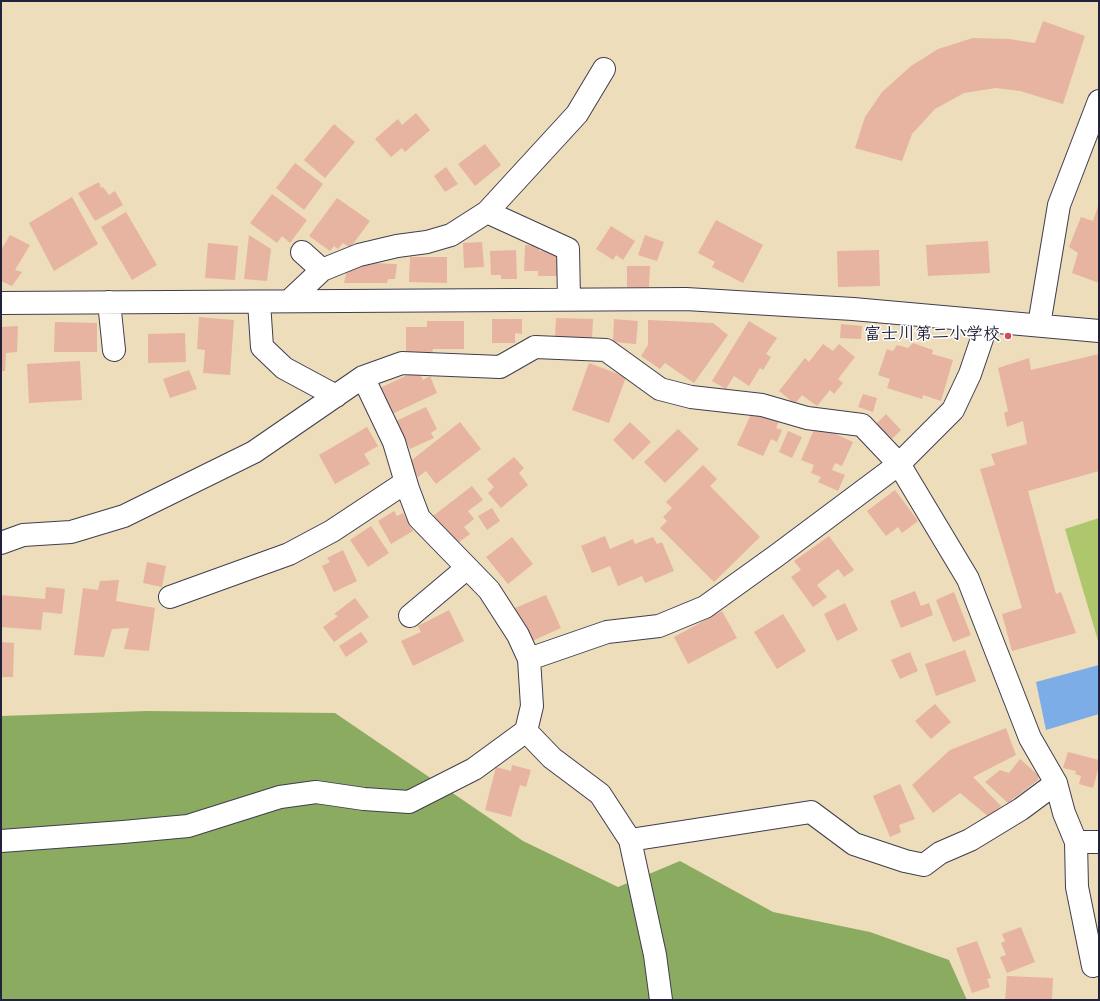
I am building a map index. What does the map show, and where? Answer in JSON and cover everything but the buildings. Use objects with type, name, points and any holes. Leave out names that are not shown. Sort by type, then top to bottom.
[{"type":"street","points":[[289,302],[322,270],[359,255],[397,246],[428,242],[451,236],[486,212],[577,114],[604,69]]},
{"type":"street","points":[[1039,325],[1059,205],[1099,101]]},
{"type":"street","points":[[486,212],[568,249],[569,299]]},
{"type":"street","points":[[302,252],[322,270]]},
{"type":"street","points":[[1,303],[686,299],[853,309],[1099,331]]},
{"type":"street","points":[[109,302],[114,350]]},
{"type":"street","points":[[259,302],[262,347],[284,368],[336,396]]},
{"type":"street","points":[[529,659],[607,632],[659,626],[705,607],[776,556],[899,464],[953,410],[970,374],[988,321]]},
{"type":"street","points":[[1,543],[23,535],[71,532],[124,516],[254,452],[363,377],[402,363],[500,366],[535,347],[606,350],[660,389],[691,397],[762,405],[806,418],[862,425],[899,464],[968,579],[1030,738],[1056,783],[1064,813],[1076,842],[1077,887],[1093,966]]},
{"type":"street","points":[[1,841],[188,826],[280,797],[316,792],[364,799],[409,802],[474,769],[526,731],[532,706],[529,659],[518,634],[489,590],[419,518],[394,442],[363,377]]},
{"type":"street","points":[[170,597],[289,554],[332,531],[406,482]]},
{"type":"street","points":[[410,616],[467,568]]},
{"type":"street","points":[[526,731],[552,758],[600,794],[630,840],[655,955],[661,1000]]},
{"type":"street","points":[[630,840],[812,812],[854,844],[905,861],[924,865],[940,853],[970,840],[1021,809],[1056,783]]},
{"type":"street","points":[[1076,842],[1099,842]]},
{"type":"green space","points":[[1099,518],[1099,644],[1065,529]]},
{"type":"green space","points":[[147,711],[335,713],[523,841],[618,887],[680,861],[773,912],[870,932],[949,960],[967,1000],[1,1000],[1,716]]},
{"type":"water","points":[[1099,665],[1099,714],[1046,730],[1036,682]]},
{"type":"place","name":"富士川第二小学校","points":[[1008,336]]}]
